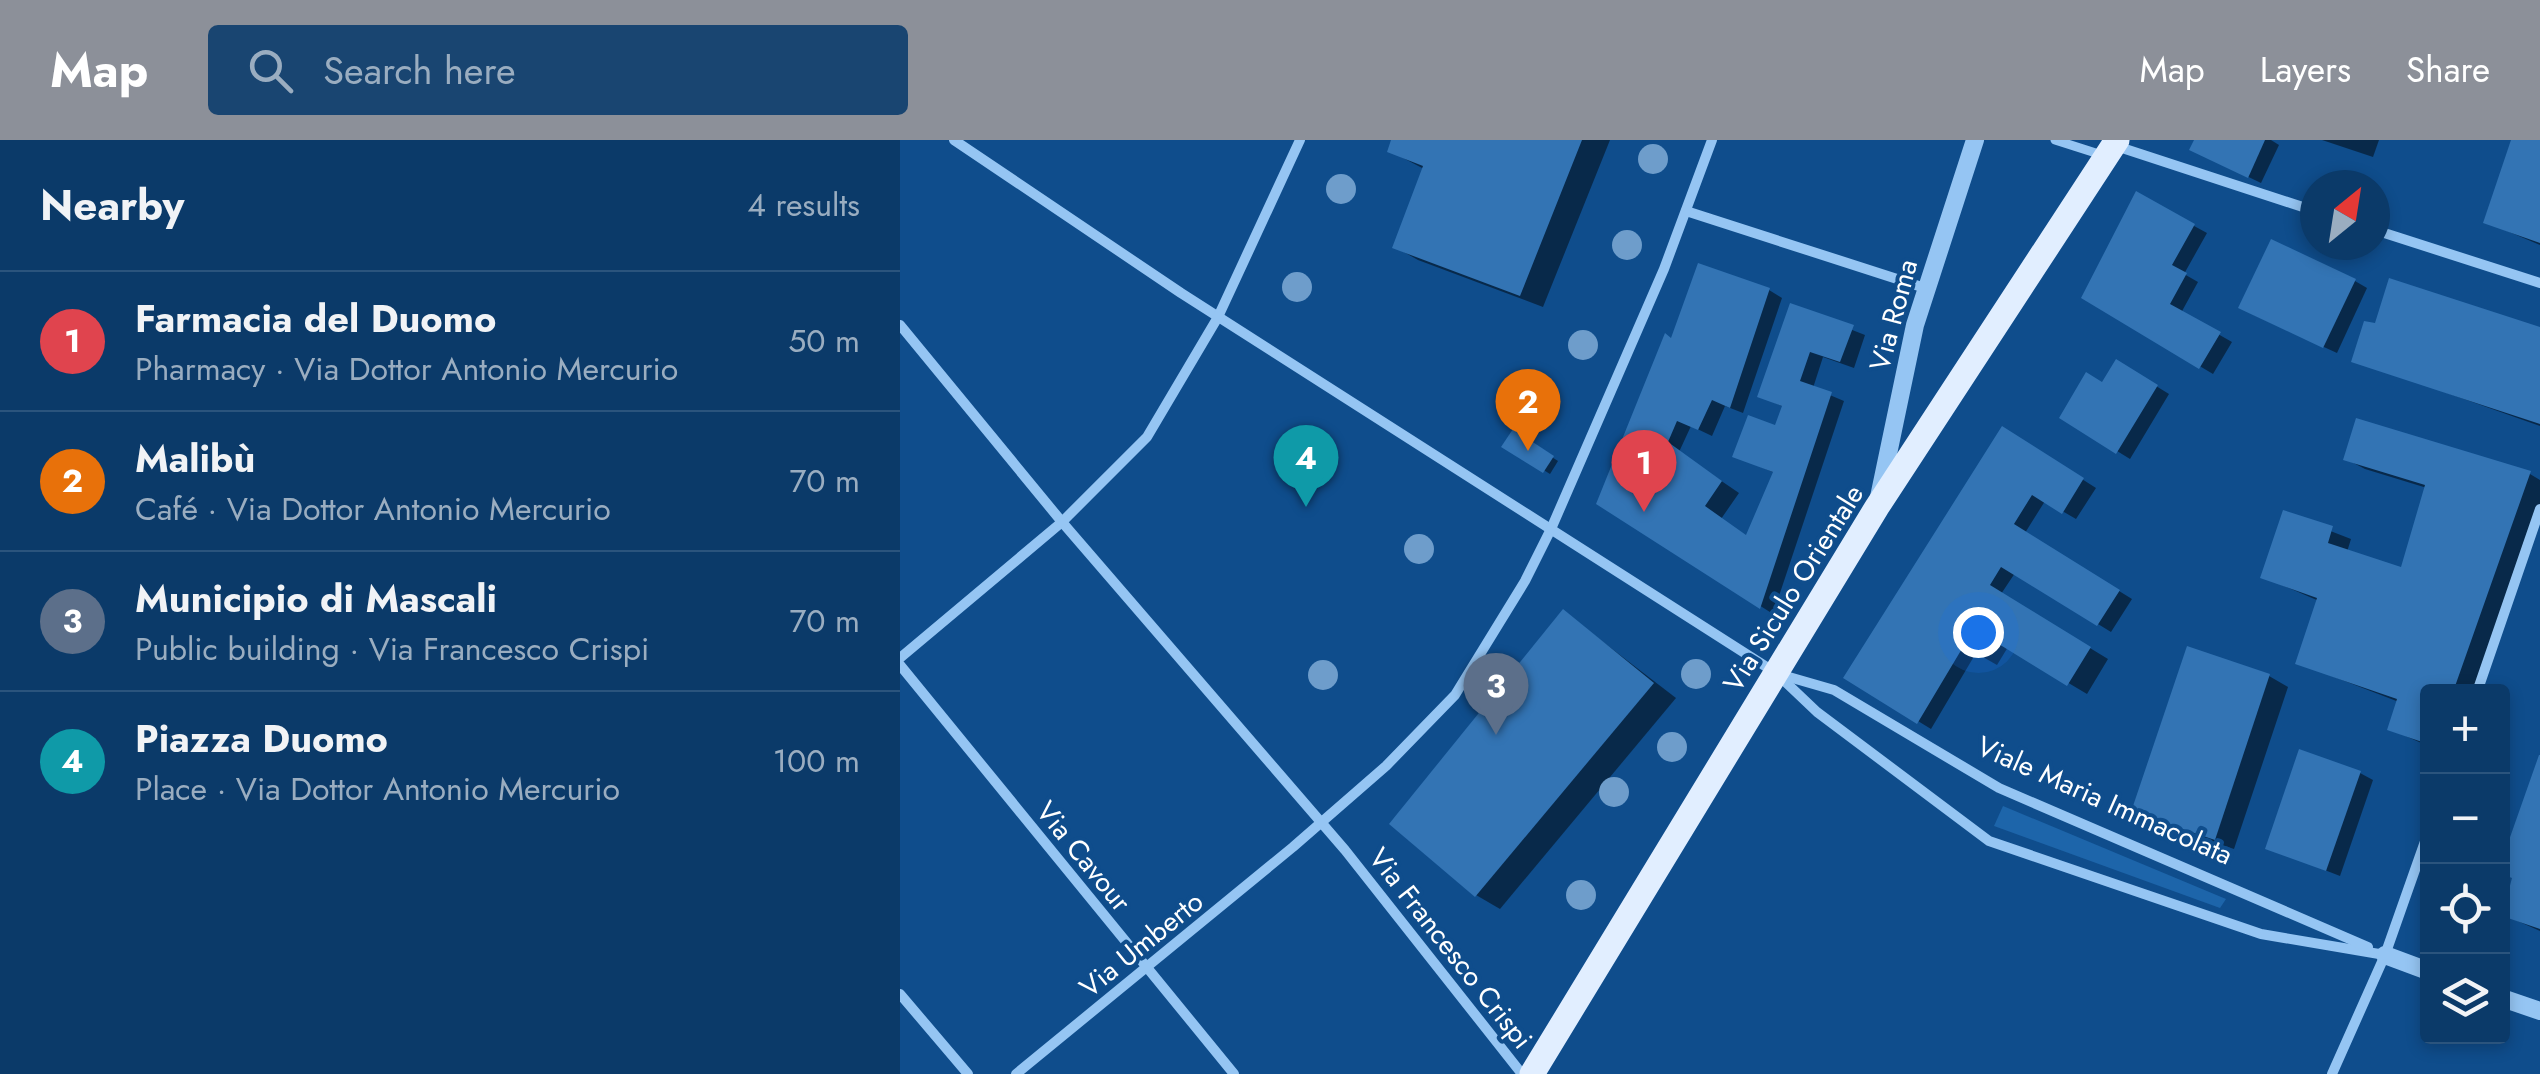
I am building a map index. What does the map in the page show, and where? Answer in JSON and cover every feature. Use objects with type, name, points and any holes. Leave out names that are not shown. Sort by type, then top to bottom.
[{"type":"main road","name":"Via Siculo Orientale","points":[[1532,1074],[1877,507],[2112,147]]},
{"type":"street","points":[[954,140],[1180,293],[1776,673]]},
{"type":"street","points":[[900,662],[1062,522],[1148,437],[1218,316],[1300,140]]},
{"type":"street","name":"Via Umberto","points":[[1016,1074],[1293,847],[1386,766],[1455,695],[1525,581],[1551,529],[1686,211],[1712,140]]},
{"type":"street","name":"Via Roma","points":[[1877,507],[1926,288],[1974,140]]},
{"type":"street","points":[[2055,140],[2112,147],[2300,206]]},
{"type":"street","points":[[1686,211],[1926,288]]},
{"type":"street","points":[[2390,235],[2540,283]]},
{"type":"street","name":"Via Francesco Crispi","points":[[900,325],[1062,522],[1345,850],[1522,1074]]},
{"type":"street","points":[[2479,684],[2540,509]]},
{"type":"street","name":"Via Cavour","points":[[900,662],[1234,1074]]},
{"type":"street","name":"Viale Maria Immacolata","points":[[1776,673],[1817,712],[1989,840],[2261,934],[2385,955]]},
{"type":"street","name":"Viale Maria Immacolata","points":[[1776,673],[1834,690],[1999,788],[2420,967]]},
{"type":"street","points":[[2332,1074],[2385,955],[2420,856]]},
{"type":"street","points":[[900,994],[968,1074]]},
{"type":"street","points":[[2510,1001],[2540,1011]]},
{"type":"shaded area","points":[[2003,806],[2226,899],[2220,908],[1994,826]]},
{"type":"building","points":[[1391,140],[1582,140],[1520,296],[1392,248],[1423,166],[1387,152]]},
{"type":"building","points":[[2194,140],[2265,140],[2248,178],[2189,150]]},
{"type":"building","points":[[2511,140],[2540,140],[2540,243],[2483,223]]},
{"type":"building","points":[[2136,191],[2195,224],[2172,265],[2187,273],[2170,304],[2221,332],[2199,369],[2081,298]]},
{"type":"building","points":[[2271,239],[2300,253],[2300,260],[2316,260],[2356,279],[2323,348],[2238,308]]},
{"type":"building","points":[[1698,263],[1770,288],[1730,408],[1712,400],[1698,430],[1677,421],[1668,442],[1722,481],[1705,506],[1746,535],[1773,472],[1732,457],[1748,415],[1775,425],[1782,406],[1757,397],[1790,303],[1854,325],[1840,362],[1810,352],[1800,381],[1832,392],[1760,609],[1596,504],[1665,333],[1671,338]]},
{"type":"building","points":[[2389,278],[2540,327],[2540,424],[2351,362],[2364,321],[2375,323]]},
{"type":"building","points":[[2116,359],[2158,385],[2116,454],[2059,418],[2086,372],[2102,382]]},
{"type":"building","points":[[2356,418],[2531,471],[2456,684],[2420,684],[2420,741],[2387,730],[2397,699],[2295,664],[2317,598],[2260,578],[2283,510],[2333,526],[2328,543],[2401,567],[2425,485],[2343,460]]},
{"type":"building","points":[[2002,426],[2084,478],[2062,514],[2032,495],[2014,524],[2120,590],[2097,626],[2001,567],[1990,585],[2091,647],[2067,686],[1989,638],[1977,656],[1963,647],[1917,724],[1843,678]]},
{"type":"building","points":[[1513,429],[1554,456],[1543,473],[1501,447]]},
{"type":"building","points":[[1563,609],[1654,683],[1475,897],[1389,824]]},
{"type":"building","points":[[2187,646],[2270,674],[2215,840],[2131,812]]},
{"type":"building","points":[[2299,749],[2361,771],[2326,871],[2265,849]]},
{"type":"building","points":[[2540,755],[2540,929],[2510,919],[2510,837]]},
{"type":"place","name":"Malibù","points":[[1528,451]]},
{"type":"place","name":"Piazza Duomo","points":[[1306,507]]},
{"type":"place","name":"Farmacia del Duomo","points":[[1644,512]]},
{"type":"place","name":"Municipio di Mascali","points":[[1496,735]]}]
